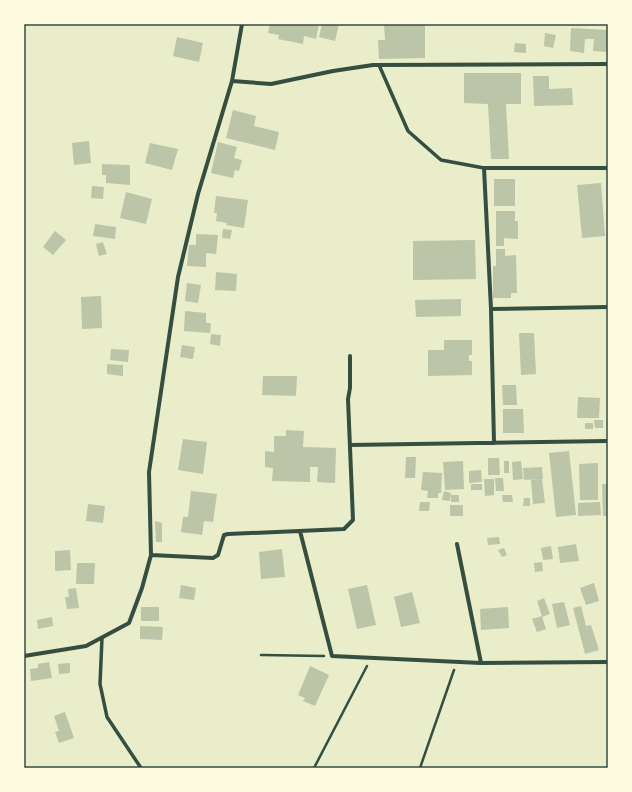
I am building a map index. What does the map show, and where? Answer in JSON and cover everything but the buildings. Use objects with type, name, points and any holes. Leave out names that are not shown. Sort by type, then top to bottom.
[{"type":"street","points":[[24,656],[86,646],[129,623],[142,588],[151,555],[149,472],[178,278],[198,194],[232,81],[242,24]]},
{"type":"street","points":[[232,81],[271,84],[333,71],[379,65],[608,64]]},
{"type":"street","points":[[379,65],[408,131],[441,160],[484,168],[608,168]]},
{"type":"street","points":[[484,168],[491,309],[494,443]]},
{"type":"street","points":[[491,309],[608,307]]},
{"type":"street","points":[[151,555],[213,558],[218,555],[224,535],[228,534],[344,529],[353,520],[348,399],[350,388],[350,356]]},
{"type":"street","points":[[350,445],[608,441]]},
{"type":"street","points":[[300,531],[332,656],[481,663],[608,662]]},
{"type":"street","points":[[457,544],[481,663]]},
{"type":"street","points":[[102,638],[100,684],[107,717],[141,768]]},
{"type":"path","points":[[261,655],[332,656]]},
{"type":"path","points":[[314,768],[371,658]]},
{"type":"path","points":[[420,768],[457,661]]}]
